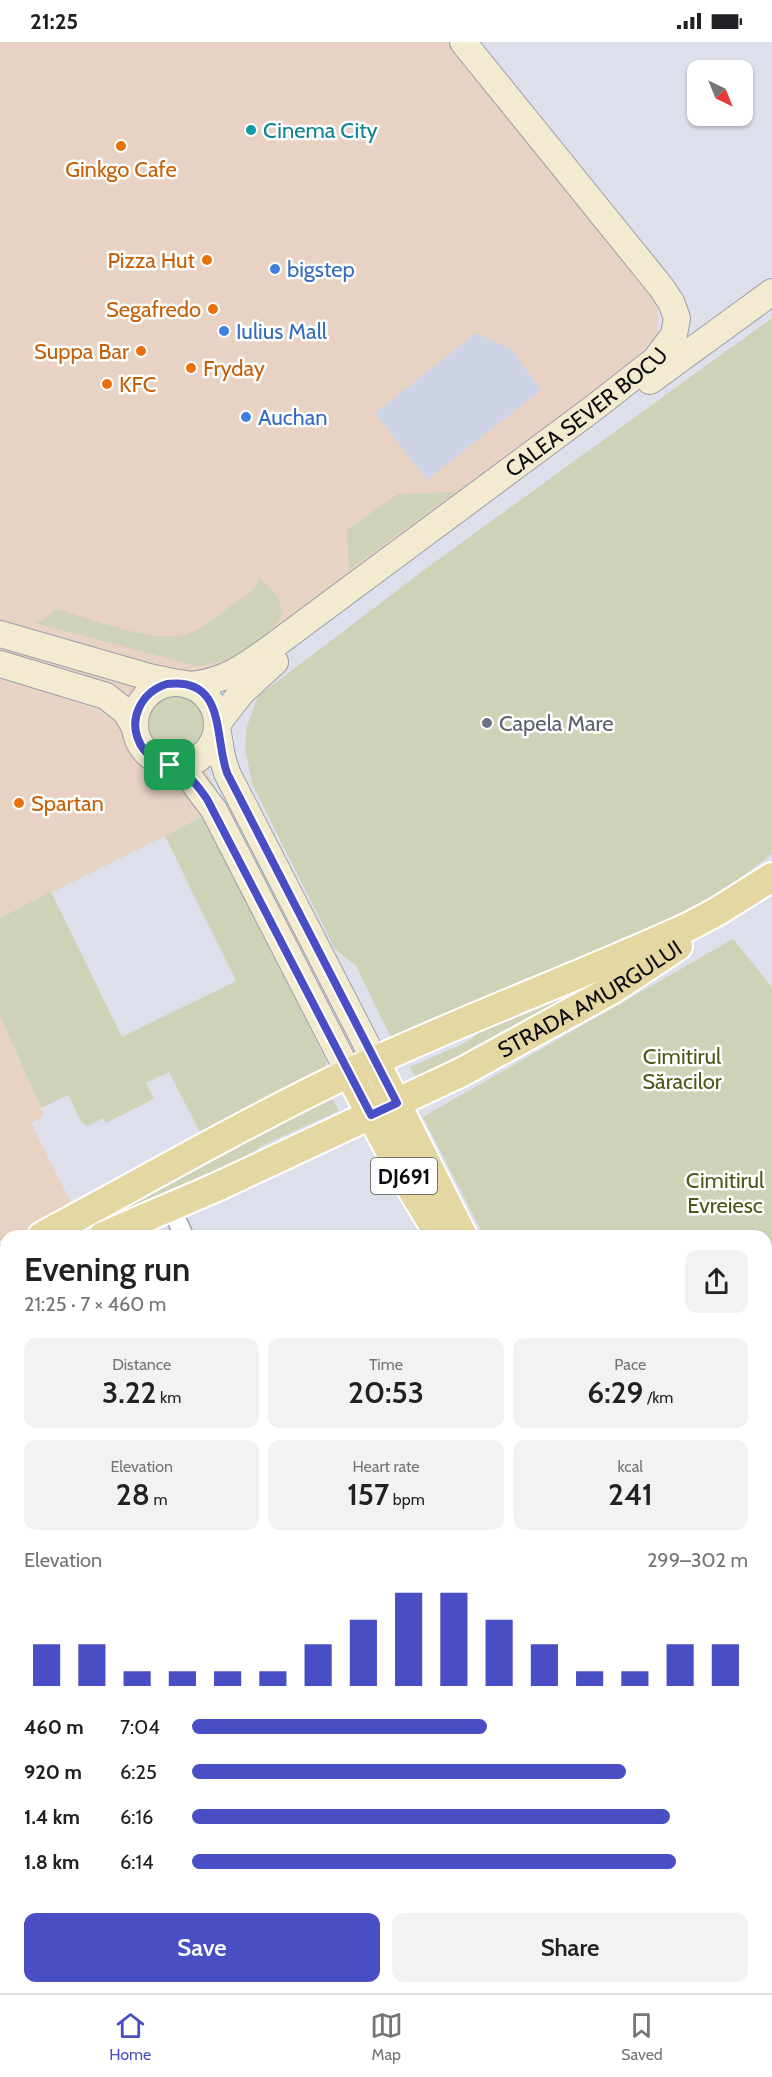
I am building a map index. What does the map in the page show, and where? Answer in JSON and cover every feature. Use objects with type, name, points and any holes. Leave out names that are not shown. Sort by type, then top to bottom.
[{"type":"main road","name":"CALEA SEVER BOCU","points":[[185,684],[218,680],[250,663],[591,410],[655,360],[674,335],[677,318],[671,302],[463,42]]},
{"type":"main road","name":"CALEA SEVER BOCU","points":[[217,725],[258,675],[364,592],[772,292]]},
{"type":"main road","points":[[677,318],[721,328]]},
{"type":"main road","points":[[0,634],[149,677],[185,684]]},
{"type":"main road","points":[[0,664],[105,696],[126,712],[136,732]]},
{"type":"main road","points":[[238,792],[234,749],[236,726],[249,691],[258,675]]},
{"type":"main road","points":[[136,732],[136,714],[148,695],[160,687],[185,684]]},
{"type":"main road","name":"DJ691","points":[[185,684],[200,690],[215,710],[222,757],[238,792],[460,1230]]},
{"type":"main road","points":[[168,765],[190,763],[202,756],[214,740],[217,725]]},
{"type":"main road","name":"DJ691","points":[[136,732],[142,747],[150,756],[190,778],[214,810],[371,1115],[437,1230]]},
{"type":"main road","name":"STRADA AMURGULUI","points":[[53,1230],[349,1073],[671,934],[718,911],[772,878]]},
{"type":"main road","name":"STRADA AMURGULUI","points":[[117,1230],[397,1103],[504,1050],[613,989],[675,948],[772,878]]},
{"type":"street","points":[[171,1207],[181,1230]]},
{"type":"shaded area","points":[[0,42],[463,42],[657,296],[658,335],[621,372],[503,475],[177,720],[224,803],[165,836],[0,918]]},
{"type":"shaded area","points":[[476,333],[512,350],[541,390],[427,480],[375,413]]},
{"type":"shaded area","points":[[0,1016],[44,1116],[31,1123],[78,1216],[51,1230],[0,1230]]},
{"type":"green space","points":[[772,318],[772,854],[732,884],[688,911],[598,956],[393,1042],[356,966],[335,949],[252,784],[245,747],[247,726],[258,696],[428,567]]},
{"type":"green space","points":[[455,492],[349,570],[347,530],[398,494]]},
{"type":"green space","points":[[259,576],[278,597],[283,613],[267,634],[246,650],[210,664],[197,666],[35,623],[45,619],[56,609],[123,629],[160,636],[176,636],[201,628],[249,593]]},
{"type":"green space","points":[[153,690],[205,695],[209,700],[214,712],[214,721],[211,747],[204,756],[194,762],[169,763],[157,759],[147,751],[140,740],[137,720],[145,698]]},
{"type":"green space","points":[[206,814],[326,1061],[326,1070],[207,1146],[169,1072],[146,1083],[154,1099],[106,1123],[103,1118],[87,1126],[81,1121],[68,1095],[41,1108],[0,1016],[0,918],[51,892],[122,1037],[236,981],[165,836]]},
{"type":"green space","name":"Cimitirul Săracilor","points":[[733,939],[772,987],[772,1230],[481,1230],[423,1117]]},
{"type":"green space","points":[[621,969],[420,1087],[410,1067],[467,1042],[493,1022]]},
{"type":"green space","points":[[331,1096],[339,1111],[265,1144],[224,1172],[100,1230],[74,1230]]},
{"type":"place","name":"Cinema City","points":[[251,130]]},
{"type":"place","name":"Ginkgo Cafe","points":[[121,146]]},
{"type":"place","name":"Pizza Hut","points":[[207,260]]},
{"type":"place","name":"bigstep","points":[[275,269]]},
{"type":"place","name":"Segafredo","points":[[213,309]]},
{"type":"place","name":"Iulius Mall","points":[[224,331]]},
{"type":"place","name":"Suppa Bar","points":[[141,351]]},
{"type":"place","name":"Fryday","points":[[191,368]]},
{"type":"place","name":"KFC","points":[[107,384]]},
{"type":"place","name":"Auchan","points":[[246,417]]},
{"type":"place","name":"Capela Mare","points":[[487,723]]},
{"type":"place","name":"Spartan","points":[[19,803]]},
{"type":"route","points":[[174,683],[189,685],[205,694],[215,710],[222,757],[227,773],[397,1103],[371,1115],[214,810],[190,778],[170,765],[150,756],[142,747],[135,728],[136,714],[143,700],[153,690],[174,683]]},
{"type":"park label","name":"Cimitirul Evreiesc","points":[[725,1192]]}]
